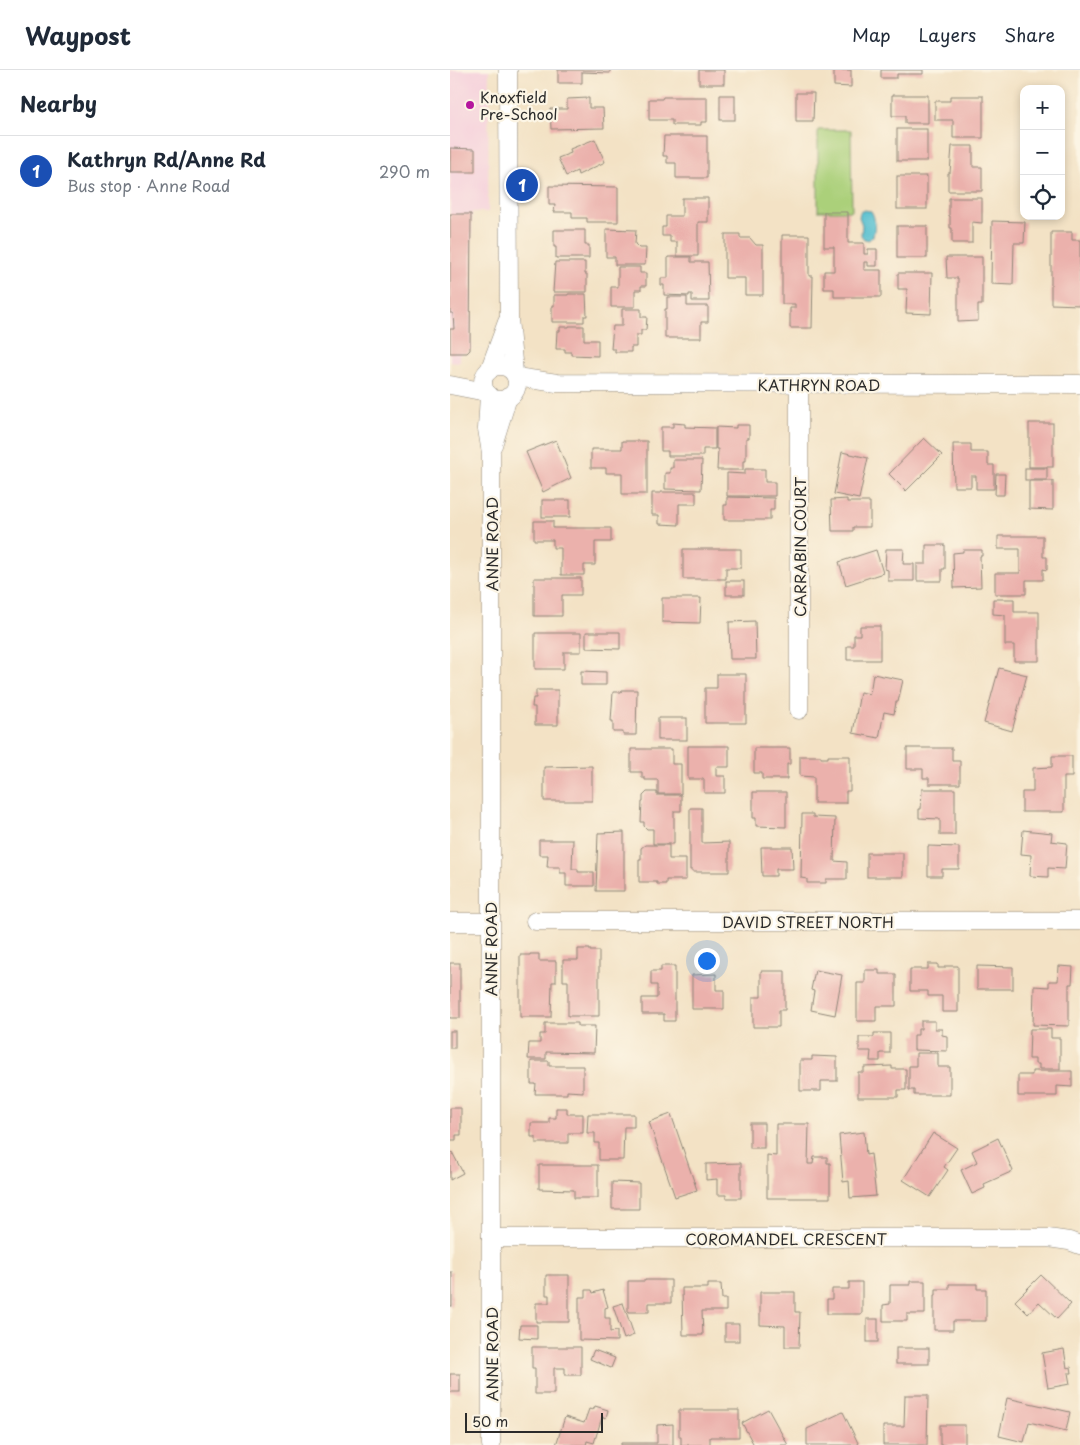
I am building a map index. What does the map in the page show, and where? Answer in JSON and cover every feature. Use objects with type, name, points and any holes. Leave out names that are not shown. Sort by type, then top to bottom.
[{"type":"street","name":"ANNE ROAD","points":[[508,70],[509,319],[515,375]]},
{"type":"street","name":"ANNE ROAD","points":[[491,1445],[491,453],[487,429],[487,383],[509,319]]},
{"type":"street","points":[[499,366],[504,366],[515,375],[516,387],[509,396],[498,399],[487,383],[499,366]]},
{"type":"street","name":"KATHRYN ROAD","points":[[515,375],[557,383],[1080,384]]},
{"type":"street","points":[[450,381],[487,383]]},
{"type":"street","points":[[450,385],[487,383]]},
{"type":"street","name":"KATHRYN ROAD","points":[[509,396],[523,390],[557,383]]},
{"type":"street","name":"CARRABIN COURT","points":[[799,384],[800,710]]},
{"type":"street","name":"ANNE ROAD","points":[[491,453],[509,396]]},
{"type":"street","name":"DAVID STREET NORTH","points":[[536,921],[1080,920]]},
{"type":"street","points":[[450,922],[490,922]]},
{"type":"street","name":"COROMANDEL CRESCENT","points":[[491,1238],[1048,1238],[1069,1241],[1080,1245]]},
{"type":"shaded area","points":[[450,70],[489,70],[488,212],[472,212],[471,349],[467,353],[460,354],[460,362],[450,362]]},
{"type":"green space","points":[[818,130],[851,130],[852,211],[818,211]]},
{"type":"water","points":[[864,210],[871,211],[875,226],[873,236],[869,240],[864,239],[861,235],[862,225],[859,217],[860,212]]},
{"type":"building","points":[[558,70],[610,70],[610,73],[582,72],[582,83],[558,83]]},
{"type":"building","points":[[699,70],[724,70],[724,84],[699,84]]},
{"type":"building","points":[[834,70],[851,70],[851,87],[834,86]]},
{"type":"building","points":[[881,70],[923,70],[923,74],[897,74],[897,78],[881,78]]},
{"type":"building","points":[[796,93],[814,93],[813,121],[796,121]]},
{"type":"building","points":[[720,95],[735,95],[735,120],[720,120]]},
{"type":"building","points":[[892,95],[928,95],[928,123],[905,123],[905,116],[892,116]]},
{"type":"building","points":[[950,96],[983,96],[983,138],[953,138],[953,120],[935,120],[935,101],[950,101]]},
{"type":"building","points":[[663,97],[707,97],[707,122],[701,122],[701,125],[672,125],[672,120],[649,120],[649,99],[662,99]]},
{"type":"building","points":[[589,98],[589,108],[603,108],[604,128],[551,129],[550,109],[567,109],[567,99]]},
{"type":"building","points":[[897,129],[927,129],[927,161],[897,161]]},
{"type":"building","points":[[664,136],[707,136],[707,178],[676,178],[676,163],[667,163],[667,156],[663,156]]},
{"type":"building","points":[[595,139],[605,162],[578,175],[577,171],[566,176],[558,158],[571,153],[570,149]]},
{"type":"building","points":[[952,146],[973,146],[973,167],[982,167],[982,191],[948,191],[948,173],[950,173]]},
{"type":"building","points":[[450,148],[475,149],[475,172],[450,172]]},
{"type":"building","points":[[897,176],[927,176],[927,209],[897,209]]},
{"type":"building","points":[[549,186],[618,187],[618,222],[587,222],[587,218],[572,218],[572,212],[554,212],[555,205],[549,205]]},
{"type":"building","points":[[682,198],[708,198],[708,222],[698,222],[698,256],[677,256],[677,242],[670,242],[670,236],[662,236],[662,227],[666,227],[666,216],[682,216]]},
{"type":"building","points":[[949,198],[982,198],[982,223],[972,222],[972,243],[952,243]]},
{"type":"building","points":[[824,212],[848,212],[848,243],[864,243],[864,254],[868,254],[868,249],[877,249],[877,266],[868,266],[868,262],[864,262],[864,270],[881,270],[881,297],[834,297],[834,289],[824,289],[824,271],[834,271],[834,247],[824,247]]},
{"type":"building","points":[[450,214],[471,214],[470,350],[467,353],[450,353],[450,329],[454,329],[453,313],[450,313]]},
{"type":"building","points":[[992,221],[1025,222],[1024,243],[1014,243],[1013,285],[991,284]]},
{"type":"building","points":[[897,226],[927,226],[927,258],[897,258]]},
{"type":"building","points":[[606,229],[636,230],[635,244],[639,248],[646,248],[645,265],[615,265],[615,257],[606,257]]},
{"type":"building","points":[[554,230],[585,230],[585,245],[589,245],[589,258],[556,258]]},
{"type":"building","points":[[1051,232],[1072,232],[1072,240],[1080,240],[1080,305],[1051,304]]},
{"type":"building","points":[[725,234],[740,234],[740,238],[750,238],[756,245],[763,245],[763,295],[745,295],[745,278],[725,278]]},
{"type":"building","points":[[782,235],[809,235],[809,276],[813,276],[812,328],[790,328],[790,308],[795,308],[795,304],[782,304]]},
{"type":"building","points":[[668,257],[691,257],[691,262],[708,262],[709,301],[692,301],[692,294],[689,294],[689,296],[664,295],[664,285],[661,285],[661,278],[668,278]]},
{"type":"building","points":[[946,257],[982,257],[982,305],[978,305],[978,321],[958,322],[958,278],[947,278]]},
{"type":"building","points":[[555,262],[585,262],[587,292],[553,292]]},
{"type":"building","points":[[618,267],[640,267],[640,273],[646,273],[646,286],[641,286],[641,290],[635,290],[635,307],[611,307],[611,287],[618,287]]},
{"type":"building","points":[[898,273],[932,273],[931,314],[906,313],[907,289],[898,289]]},
{"type":"building","points":[[586,294],[587,316],[584,316],[584,322],[552,322],[554,295]]},
{"type":"building","points":[[667,297],[687,297],[687,306],[708,306],[708,322],[701,322],[701,338],[665,338]]},
{"type":"building","points":[[622,309],[641,309],[641,317],[647,317],[646,330],[641,330],[641,335],[636,335],[636,347],[631,347],[631,352],[615,352],[615,349],[611,349],[613,326],[622,326]]},
{"type":"building","points":[[584,326],[584,340],[598,340],[598,356],[571,355],[571,352],[565,352],[565,349],[556,349],[557,331],[560,331],[560,327]]},
{"type":"building","points":[[673,423],[685,424],[685,427],[715,428],[715,449],[703,449],[703,456],[668,456],[668,451],[661,451],[661,427],[673,427]]},
{"type":"building","points":[[1029,423],[1053,423],[1053,467],[1029,467]]},
{"type":"building","points":[[736,425],[749,425],[749,438],[746,438],[746,461],[743,461],[743,470],[717,470],[716,427],[736,428]]},
{"type":"building","points":[[924,438],[942,455],[906,491],[889,474]]},
{"type":"building","points":[[556,440],[571,478],[543,492],[526,452]]},
{"type":"building","points":[[622,441],[647,441],[647,494],[622,494],[622,473],[606,473],[606,468],[591,468],[591,449],[622,449]]},
{"type":"building","points":[[953,444],[971,444],[971,452],[988,452],[988,465],[994,465],[994,489],[976,489],[976,476],[971,476],[971,487],[954,487]]},
{"type":"building","points":[[842,452],[868,458],[859,499],[834,494]]},
{"type":"building","points":[[673,460],[702,460],[701,490],[665,489],[665,473],[670,473],[670,468],[673,468]]},
{"type":"building","points":[[1025,468],[1047,468],[1047,480],[1025,480]]},
{"type":"building","points":[[745,469],[765,469],[765,482],[775,482],[775,496],[727,496],[727,473],[745,474]]},
{"type":"building","points":[[996,474],[1005,474],[1004,495],[995,495]]},
{"type":"building","points":[[1029,481],[1053,481],[1053,510],[1029,509]]},
{"type":"building","points":[[696,492],[696,504],[679,504],[679,525],[659,524],[659,515],[652,515],[652,493]]},
{"type":"building","points":[[727,497],[774,498],[774,510],[770,510],[770,520],[724,520],[724,505],[727,505]]},
{"type":"building","points":[[847,499],[847,502],[870,502],[870,527],[853,527],[853,531],[832,531],[831,500]]},
{"type":"building","points":[[542,500],[570,500],[570,517],[542,517]]},
{"type":"building","points":[[534,521],[553,521],[553,528],[611,528],[611,542],[595,542],[595,565],[584,565],[584,575],[561,575],[561,548],[553,548],[553,540],[534,540]]},
{"type":"building","points":[[998,536],[1043,536],[1043,557],[1047,557],[1047,570],[1043,569],[1043,580],[1026,580],[1026,594],[995,594],[995,573],[1020,573],[1020,549],[998,549]]},
{"type":"building","points":[[926,545],[945,545],[945,569],[942,569],[942,581],[917,581],[917,564],[926,564]]},
{"type":"building","points":[[683,549],[741,549],[741,568],[726,568],[726,579],[683,579]]},
{"type":"building","points":[[886,549],[904,549],[903,564],[914,564],[914,581],[888,581],[888,570],[885,569]]},
{"type":"building","points":[[876,550],[883,573],[846,585],[839,562]]},
{"type":"building","points":[[963,550],[982,550],[982,556],[980,556],[981,587],[954,588],[953,553],[963,552]]},
{"type":"building","points":[[534,578],[581,578],[581,595],[562,595],[562,616],[534,616]]},
{"type":"building","points":[[726,581],[744,581],[744,595],[726,595]]},
{"type":"building","points":[[662,598],[701,598],[700,623],[662,622]]},
{"type":"building","points":[[993,599],[1014,599],[1014,612],[1039,612],[1039,661],[1014,661],[1014,645],[1005,645],[1005,615],[993,614]]},
{"type":"building","points":[[755,621],[756,659],[730,659],[729,622]]},
{"type":"building","points":[[860,626],[880,626],[880,660],[847,660],[847,646],[854,646],[854,635],[860,635]]},
{"type":"building","points":[[586,632],[620,632],[620,649],[586,648]]},
{"type":"building","points":[[535,633],[581,633],[581,652],[564,652],[564,669],[535,669]]},
{"type":"building","points":[[999,668],[1027,675],[1012,731],[984,723]]},
{"type":"building","points":[[581,671],[606,672],[606,685],[581,685]]},
{"type":"building","points":[[717,674],[746,674],[746,723],[705,723],[705,688],[717,688]]},
{"type":"building","points":[[873,674],[903,680],[894,714],[884,712],[879,738],[853,733],[860,692],[870,694]]},
{"type":"building","points":[[536,690],[558,690],[558,725],[535,725],[535,707],[532,707],[533,698],[536,698]]},
{"type":"building","points":[[622,690],[637,690],[636,735],[623,735],[623,732],[613,732],[613,721],[611,721],[613,692],[621,692]]},
{"type":"building","points":[[658,718],[687,718],[687,740],[658,740]]},
{"type":"building","points":[[688,746],[729,746],[729,767],[716,767],[716,776],[725,776],[725,793],[704,793],[704,779],[688,779]]},
{"type":"building","points":[[754,748],[790,748],[790,764],[787,764],[787,779],[762,779],[762,773],[754,773]]},
{"type":"building","points":[[907,748],[952,748],[952,761],[960,761],[960,784],[929,784],[929,778],[923,778],[923,769],[907,769]]},
{"type":"building","points":[[631,749],[672,749],[672,764],[681,764],[681,794],[658,794],[658,780],[645,780],[645,778],[642,778],[642,772],[631,772]]},
{"type":"building","points":[[800,756],[828,758],[828,756],[850,756],[850,791],[846,791],[846,803],[814,803],[814,777],[800,776]]},
{"type":"building","points":[[1052,756],[1072,756],[1072,777],[1064,777],[1064,812],[1022,812],[1022,792],[1033,792],[1033,768],[1052,767]]},
{"type":"building","points":[[592,766],[592,801],[544,801],[544,767]]},
{"type":"building","points":[[922,789],[955,789],[955,835],[940,835],[940,819],[919,818]]},
{"type":"building","points":[[647,792],[657,792],[657,795],[681,795],[681,811],[674,811],[674,844],[653,844],[653,829],[647,829],[644,826],[644,822],[641,822],[643,796]]},
{"type":"building","points":[[753,792],[786,792],[786,827],[756,826],[756,818],[753,818]]},
{"type":"building","points":[[690,808],[702,808],[702,843],[729,842],[729,872],[693,872],[693,870],[690,870]]},
{"type":"building","points":[[802,814],[813,814],[813,817],[835,818],[834,861],[847,862],[847,879],[826,879],[826,883],[807,883],[807,879],[801,878]]},
{"type":"building","points":[[1023,830],[1052,833],[1051,841],[1067,843],[1065,869],[1048,868],[1048,877],[1030,876],[1031,855],[1021,854]]},
{"type":"building","points":[[624,832],[624,891],[596,891],[598,833]]},
{"type":"building","points":[[539,840],[573,840],[572,869],[578,869],[578,872],[594,872],[594,886],[566,886],[566,873],[560,873],[560,867],[547,867],[548,855],[539,855]]},
{"type":"building","points":[[645,845],[669,845],[669,859],[686,859],[686,880],[666,880],[666,884],[639,882],[639,859],[641,859],[641,848]]},
{"type":"building","points":[[928,846],[959,847],[959,869],[942,869],[942,876],[928,876]]},
{"type":"building","points":[[761,847],[792,847],[793,869],[776,869],[776,876],[762,876]]},
{"type":"building","points":[[867,853],[903,853],[903,877],[867,877]]},
{"type":"building","points":[[578,949],[599,951],[599,1016],[568,1016],[568,981],[563,981],[563,960],[578,960]]},
{"type":"building","points":[[539,954],[539,961],[556,961],[556,982],[552,982],[551,1017],[520,1017],[520,955]]},
{"type":"building","points":[[450,963],[460,963],[460,1018],[450,1018]]},
{"type":"building","points":[[928,964],[938,964],[938,968],[958,966],[958,1012],[942,1012],[942,996],[928,996],[928,991],[910,991],[910,969],[928,969]]},
{"type":"building","points":[[661,966],[675,966],[675,1021],[664,1021],[664,1014],[642,1014],[642,998],[657,998],[657,985],[651,985],[651,971],[661,971]]},
{"type":"building","points":[[977,966],[1013,967],[1013,989],[977,989]]},
{"type":"building","points":[[1059,966],[1073,967],[1072,984],[1069,984],[1069,1026],[1033,1025],[1034,986],[1049,987],[1049,981],[1058,981]]},
{"type":"building","points":[[815,970],[842,975],[835,1015],[811,1010],[814,991],[811,990]]},
{"type":"building","points":[[865,970],[879,970],[879,974],[896,974],[896,1006],[876,1006],[876,1021],[857,1021],[857,983],[865,983]]},
{"type":"building","points":[[761,971],[785,971],[785,1010],[779,1010],[779,1027],[753,1027],[753,997],[761,997]]},
{"type":"building","points":[[716,974],[716,990],[724,990],[724,1009],[692,1009],[692,975]]},
{"type":"building","points":[[921,1021],[935,1021],[935,1029],[942,1029],[942,1035],[947,1036],[947,1051],[914,1050],[914,1035],[918,1035],[918,1029],[921,1029]]},
{"type":"building","points":[[545,1023],[578,1023],[578,1026],[595,1026],[594,1053],[546,1052],[546,1059],[528,1059],[529,1043],[540,1043],[540,1034],[545,1034]]},
{"type":"building","points":[[1030,1029],[1051,1029],[1051,1038],[1060,1038],[1060,1069],[1039,1069],[1039,1064],[1035,1064],[1035,1059],[1029,1059]]},
{"type":"building","points":[[450,1031],[455,1031],[455,1048],[450,1048]]},
{"type":"building","points":[[874,1033],[890,1033],[890,1053],[880,1053],[880,1061],[870,1061],[871,1051],[859,1051],[859,1037],[874,1037]]},
{"type":"building","points":[[916,1053],[938,1053],[938,1067],[950,1067],[950,1095],[914,1095],[914,1090],[909,1090],[909,1066],[916,1066]]},
{"type":"building","points":[[812,1056],[837,1057],[837,1081],[821,1081],[821,1091],[800,1091],[800,1060],[812,1060]]},
{"type":"building","points":[[531,1061],[549,1061],[549,1066],[583,1066],[583,1092],[567,1091],[567,1094],[535,1094],[536,1084],[531,1084]]},
{"type":"building","points":[[892,1066],[892,1069],[906,1069],[906,1090],[898,1090],[898,1097],[858,1097],[858,1072],[864,1072],[864,1067]]},
{"type":"building","points":[[1032,1071],[1072,1071],[1072,1087],[1057,1086],[1057,1096],[1018,1096],[1018,1075],[1032,1075]]},
{"type":"building","points":[[450,1108],[461,1108],[461,1135],[456,1135],[456,1140],[450,1140]]},
{"type":"building","points":[[556,1108],[567,1108],[567,1114],[583,1114],[583,1133],[568,1133],[568,1143],[536,1143],[536,1137],[531,1137],[531,1123],[549,1123],[549,1118],[556,1118]]},
{"type":"building","points":[[588,1114],[634,1114],[634,1127],[624,1127],[623,1160],[599,1160],[599,1143],[595,1143],[595,1133],[587,1133]]},
{"type":"building","points":[[671,1114],[697,1190],[675,1197],[649,1122]]},
{"type":"building","points":[[750,1123],[764,1123],[764,1148],[750,1148]]},
{"type":"building","points":[[776,1124],[809,1124],[808,1164],[813,1164],[814,1157],[827,1157],[827,1163],[830,1163],[830,1198],[767,1198],[767,1155],[776,1156]]},
{"type":"building","points":[[864,1132],[866,1155],[871,1154],[876,1196],[850,1198],[849,1181],[843,1182],[839,1135]]},
{"type":"building","points":[[933,1133],[957,1148],[944,1167],[948,1170],[930,1197],[903,1180]]},
{"type":"building","points":[[998,1138],[1013,1171],[984,1184],[985,1188],[972,1194],[961,1170],[977,1162],[972,1151]]},
{"type":"building","points":[[452,1152],[463,1173],[450,1180],[450,1153]]},
{"type":"building","points":[[741,1163],[741,1198],[726,1198],[726,1195],[717,1195],[717,1179],[706,1180],[706,1164]]},
{"type":"building","points":[[539,1165],[598,1165],[598,1198],[574,1198],[574,1190],[539,1189]]},
{"type":"building","points":[[612,1182],[639,1183],[639,1209],[612,1209]]},
{"type":"building","points":[[450,1272],[452,1272],[452,1306],[450,1306]]},
{"type":"building","points":[[546,1275],[569,1275],[569,1322],[536,1322],[536,1303],[549,1303],[549,1295],[546,1295]]},
{"type":"building","points":[[1041,1275],[1071,1304],[1057,1319],[1039,1302],[1028,1314],[1015,1301]]},
{"type":"building","points":[[671,1280],[671,1303],[649,1303],[649,1312],[628,1312],[628,1281]]},
{"type":"building","points":[[910,1281],[925,1281],[925,1314],[907,1314],[907,1321],[883,1321],[883,1305],[890,1304],[890,1285],[910,1285]]},
{"type":"building","points":[[849,1282],[862,1282],[862,1314],[827,1314],[827,1299],[832,1299],[832,1289],[849,1289]]},
{"type":"building","points":[[708,1284],[721,1284],[722,1299],[726,1299],[726,1311],[702,1311],[703,1335],[683,1335],[682,1288],[708,1288]]},
{"type":"building","points":[[949,1284],[977,1284],[977,1289],[986,1289],[986,1321],[953,1321],[953,1330],[934,1330],[934,1295],[936,1295],[936,1289],[949,1289]]},
{"type":"building","points":[[586,1290],[592,1290],[593,1293],[603,1290],[608,1307],[605,1308],[605,1318],[610,1318],[610,1332],[617,1331],[617,1341],[579,1340],[579,1297],[586,1297]]},
{"type":"building","points":[[760,1292],[795,1292],[795,1312],[800,1312],[799,1347],[785,1347],[785,1326],[760,1325]]},
{"type":"building","points":[[623,1303],[634,1335],[624,1339],[613,1306]]},
{"type":"building","points":[[867,1319],[878,1319],[878,1342],[867,1342]]},
{"type":"building","points":[[725,1324],[739,1324],[739,1341],[725,1341]]},
{"type":"building","points":[[520,1325],[537,1325],[537,1339],[519,1338]]},
{"type":"building","points":[[532,1347],[581,1347],[581,1375],[565,1375],[565,1368],[554,1368],[554,1394],[535,1394],[535,1368],[532,1368]]},
{"type":"building","points":[[896,1348],[929,1348],[929,1364],[896,1364]]},
{"type":"building","points":[[1064,1349],[1067,1368],[1071,1367],[1072,1373],[1068,1373],[1070,1384],[1048,1388],[1042,1353]]},
{"type":"building","points":[[594,1350],[615,1358],[611,1368],[590,1359]]},
{"type":"building","points":[[450,1374],[460,1374],[460,1392],[450,1392]]},
{"type":"building","points":[[905,1395],[928,1395],[927,1445],[883,1445],[883,1426],[904,1426]]},
{"type":"building","points":[[1007,1398],[1070,1412],[1066,1431],[1029,1422],[1024,1442],[999,1436]]},
{"type":"building","points":[[595,1406],[608,1410],[606,1418],[602,1417],[594,1443],[587,1441],[586,1445],[556,1445],[565,1417],[584,1423],[589,1409],[593,1410]]},
{"type":"building","points":[[768,1409],[788,1445],[754,1445],[742,1423]]},
{"type":"building","points":[[679,1410],[739,1410],[739,1437],[710,1437],[710,1445],[681,1445],[681,1437],[679,1437]]},
{"type":"building","points":[[843,1412],[859,1445],[807,1445],[807,1429]]},
{"type":"building","points":[[673,1424],[673,1445],[621,1445],[621,1443],[657,1443],[657,1425]]},
{"type":"building","points":[[940,1425],[965,1425],[965,1445],[940,1445]]},
{"type":"place","name":"Knoxfield Pre-School","points":[[470,105]]},
{"type":"place","name":"Kathryn Rd/Anne Rd","points":[[522,185]]}]
